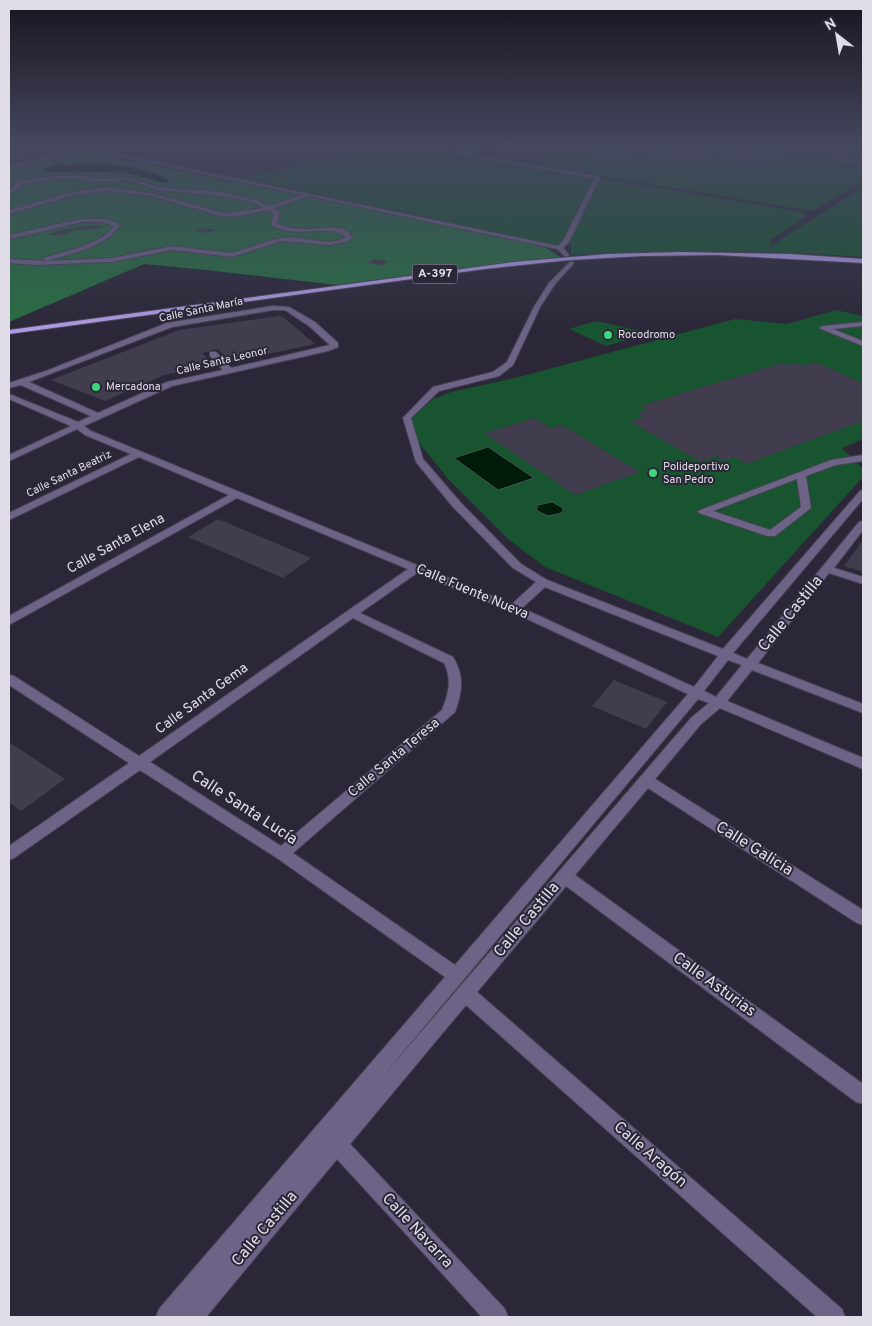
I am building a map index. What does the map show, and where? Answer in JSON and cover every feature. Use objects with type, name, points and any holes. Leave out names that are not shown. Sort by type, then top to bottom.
[{"type":"main road","name":"A-397","points":[[9,332],[471,269],[568,258],[661,253],[730,253],[863,261]]},
{"type":"street","points":[[9,212],[24,208]]},
{"type":"street","points":[[9,261],[35,263],[112,260],[169,248],[232,256],[278,240],[334,243],[344,241],[350,237],[345,232],[338,230],[296,230],[274,225],[277,213],[267,208],[235,215],[224,215],[198,208]]},
{"type":"street","points":[[369,208],[559,248],[568,259],[569,268],[552,284],[537,307],[510,363],[496,374],[436,389],[407,418],[419,460],[457,504],[517,566],[544,582],[863,709]]},
{"type":"street","points":[[559,248],[569,236],[583,208]]},
{"type":"street","points":[[9,237],[47,230],[78,221],[111,222],[117,226],[115,231],[104,238],[35,263]]},
{"type":"street","name":"Calle Santa María","points":[[9,386],[170,325],[273,308],[287,308],[312,324],[335,345]]},
{"type":"street","points":[[863,324],[823,328],[863,344]]},
{"type":"street","name":"Calle Santa Leonor","points":[[9,458],[170,384],[328,349],[335,345]]},
{"type":"street","points":[[213,354],[229,371]]},
{"type":"street","points":[[21,382],[99,416]]},
{"type":"street","name":"Calle Fuente Nueva","points":[[9,396],[78,426],[88,433],[514,609],[696,693],[863,764]]},
{"type":"street","name":"Calle Santa Beatriz","points":[[9,517],[140,453]]},
{"type":"street","points":[[801,474],[806,508],[771,534],[703,511],[801,474],[834,462],[863,458]]},
{"type":"street","name":"Calle Castilla","points":[[167,1317],[863,493]]},
{"type":"street","name":"Calle Santa Elena","points":[[9,621],[237,494]]},
{"type":"street","name":"Calle Castilla","points":[[191,1317],[696,721],[719,702],[863,524]]},
{"type":"street","name":"Calle Santa Gema","points":[[9,854],[415,569]]},
{"type":"street","points":[[827,569],[863,581]]},
{"type":"street","points":[[514,609],[544,582]]},
{"type":"street","name":"Calle Santa Teresa","points":[[282,854],[448,712],[457,688],[456,672],[449,660],[351,613]]},
{"type":"street","name":"Calle Santa Lucía","points":[[9,678],[282,854],[456,975]]},
{"type":"street","name":"Calle Galicia","points":[[646,780],[863,918]]},
{"type":"street","name":"Calle Asturias","points":[[564,876],[863,1095]]},
{"type":"street","name":"Calle Aragón","points":[[465,993],[834,1317]]},
{"type":"street","name":"Calle Navarra","points":[[337,1144],[496,1317]]},
{"type":"green space","points":[[9,208],[366,208],[545,247],[560,257],[337,285],[144,264],[9,322]]},
{"type":"green space","points":[[381,208],[776,208],[801,212],[807,215],[771,240],[769,247],[830,208],[863,208],[863,257],[717,252],[571,255],[571,244],[553,245]]},
{"type":"green space","points":[[793,208],[817,208],[812,211]]},
{"type":"green space","name":"Polideportivo San Pedro","points":[[836,310],[863,316],[863,439],[842,448],[863,469],[863,477],[718,637],[545,567],[508,539],[449,480],[416,439],[410,425],[412,418],[433,399],[451,392],[519,377],[735,319],[787,324]]},
{"type":"green space","name":"Rocodromo","points":[[596,321],[641,331],[630,339],[606,346],[569,329]]},
{"type":"shaded area","points":[[488,447],[534,478],[498,490],[454,458]]},
{"type":"shaded area","points":[[552,502],[563,508],[562,513],[548,516],[536,510],[538,505]]},
{"type":"building","points":[[85,226],[103,226],[76,230],[61,235],[46,235],[61,230]]},
{"type":"building","points":[[203,228],[216,230],[208,233],[195,231]]},
{"type":"building","points":[[374,259],[388,261],[383,265],[368,263]]},
{"type":"building","points":[[282,316],[315,344],[230,362],[218,349],[202,353],[214,365],[164,375],[105,401],[51,380],[179,330]]},
{"type":"building","points":[[815,362],[863,383],[863,421],[746,464],[734,457],[724,461],[716,456],[701,462],[629,421],[644,417],[637,413],[647,410],[640,406],[782,363],[788,365],[796,363],[803,366]]},
{"type":"building","points":[[534,418],[551,428],[562,425],[640,472],[575,495],[484,433]]},
{"type":"building","points":[[218,519],[311,558],[283,578],[188,537]]},
{"type":"building","points":[[863,540],[863,572],[844,566]]},
{"type":"building","points":[[614,680],[667,702],[646,729],[592,706]]},
{"type":"building","points":[[9,742],[65,779],[21,811],[9,802]]},
{"type":"place","name":"Rocodromo","points":[[608,335]]},
{"type":"place","name":"Mercadona","points":[[96,387]]},
{"type":"place","name":"Polideportivo San Pedro","points":[[653,473]]}]
